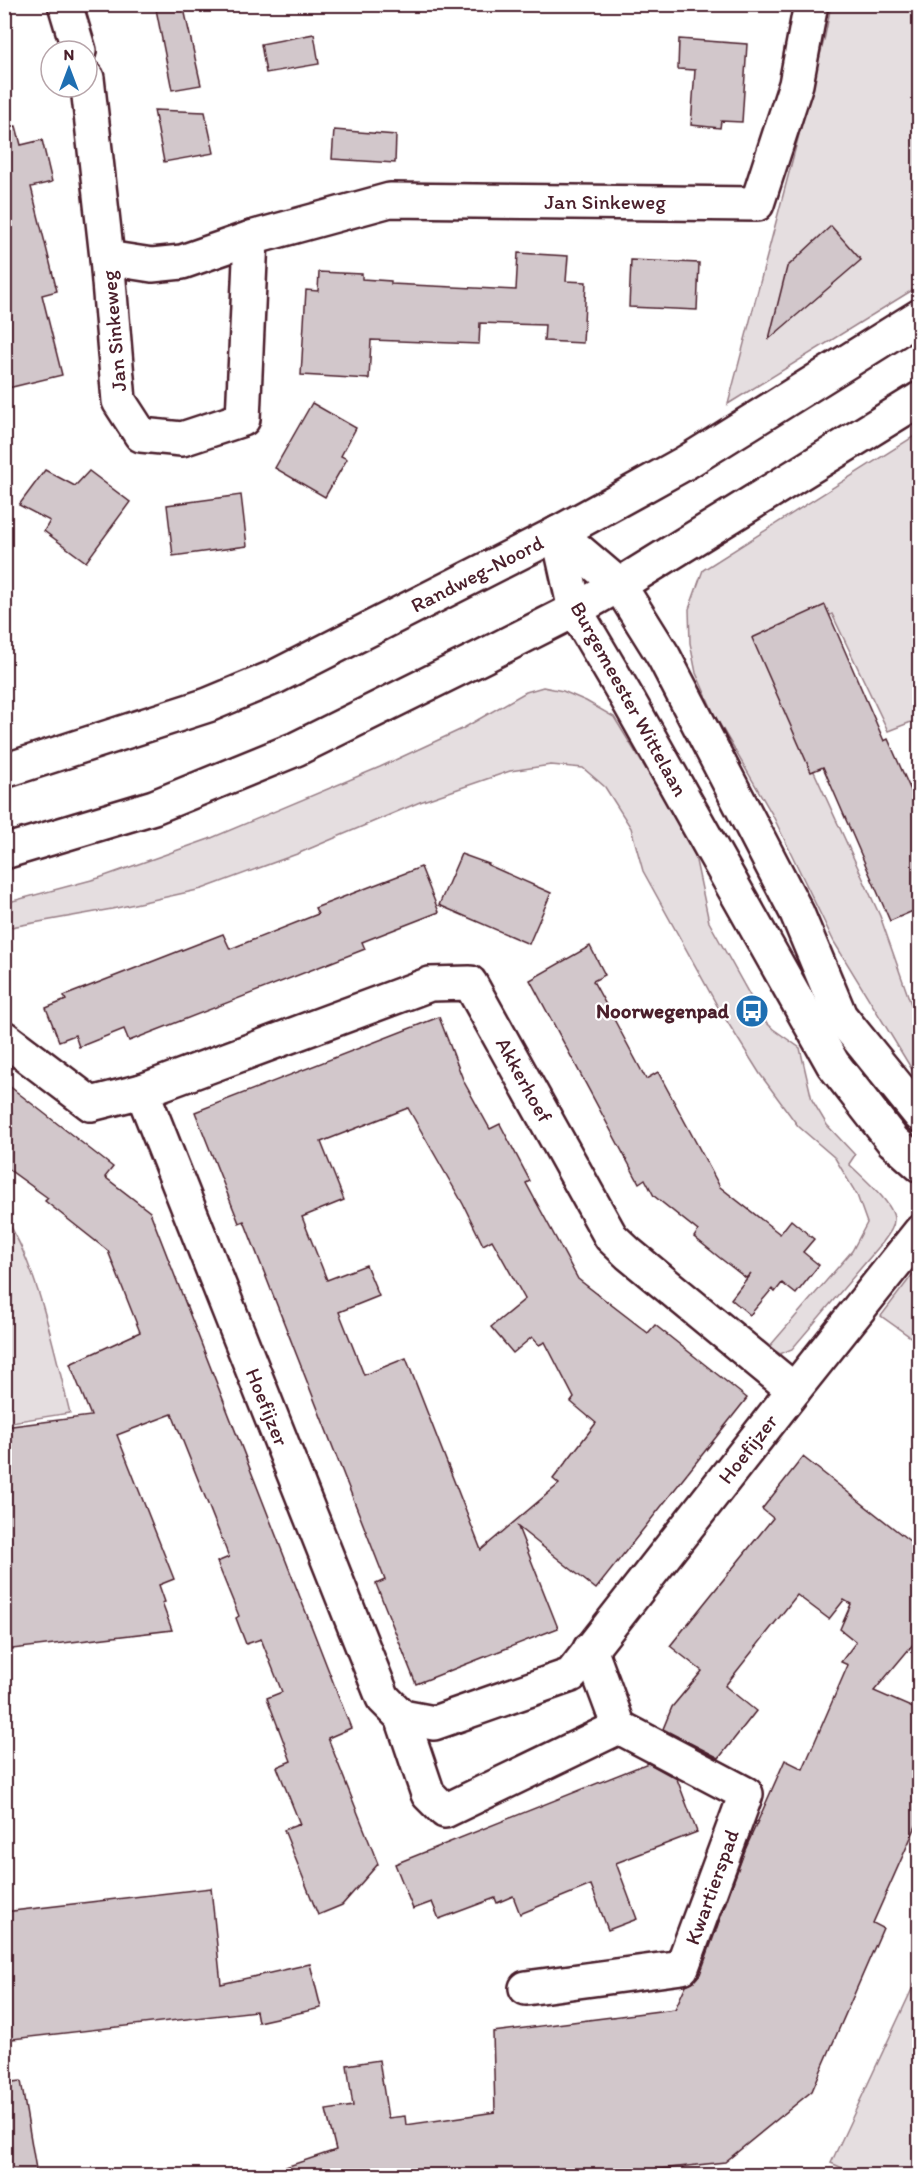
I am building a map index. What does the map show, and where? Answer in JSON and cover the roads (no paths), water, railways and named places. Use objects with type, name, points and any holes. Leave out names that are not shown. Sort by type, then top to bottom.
[{"type":"street","points":[[65,4],[75,39]]},
{"type":"street","name":"Jan Sinkeweg","points":[[107,258],[152,266],[182,262],[251,238],[390,200],[757,204],[796,84],[811,4]]},
{"type":"street","name":"Jan Sinkeweg","points":[[89,99],[107,258],[119,401],[141,435],[182,439],[243,419],[251,238]]},
{"type":"street","name":"Randweg-Noord","points":[[4,771],[208,705],[275,678],[558,533],[685,463],[920,316]]},
{"type":"street","points":[[4,852],[154,807],[296,749],[389,705],[575,610],[619,585],[920,399]]},
{"type":"street","name":"Burgemeester Wittelaan","points":[[558,533],[619,585],[664,657],[797,913],[840,1016],[920,1114]]},
{"type":"street","name":"Burgemeester Wittelaan","points":[[558,533],[575,610],[627,698],[832,1064],[893,1141],[920,1164]]},
{"type":"street","name":"Akkerhoef","points":[[4,1038],[91,1104],[142,1091],[430,984],[470,983],[611,1237],[794,1390]]},
{"type":"street","name":"Hoefijzer","points":[[142,1091],[383,1698],[402,1717],[428,1794],[445,1810],[619,1726]]},
{"type":"street","points":[[794,1390],[920,1232]]},
{"type":"street","name":"Hoefijzer","points":[[402,1717],[434,1723],[571,1675],[794,1390]]},
{"type":"street","points":[[590,1649],[619,1726]]},
{"type":"street","name":"Kwartierspad","points":[[526,1988],[682,1967],[746,1794],[619,1726]]},
{"type":"place","name":"Noorwegenpad","points":[[752,1011]]}]
